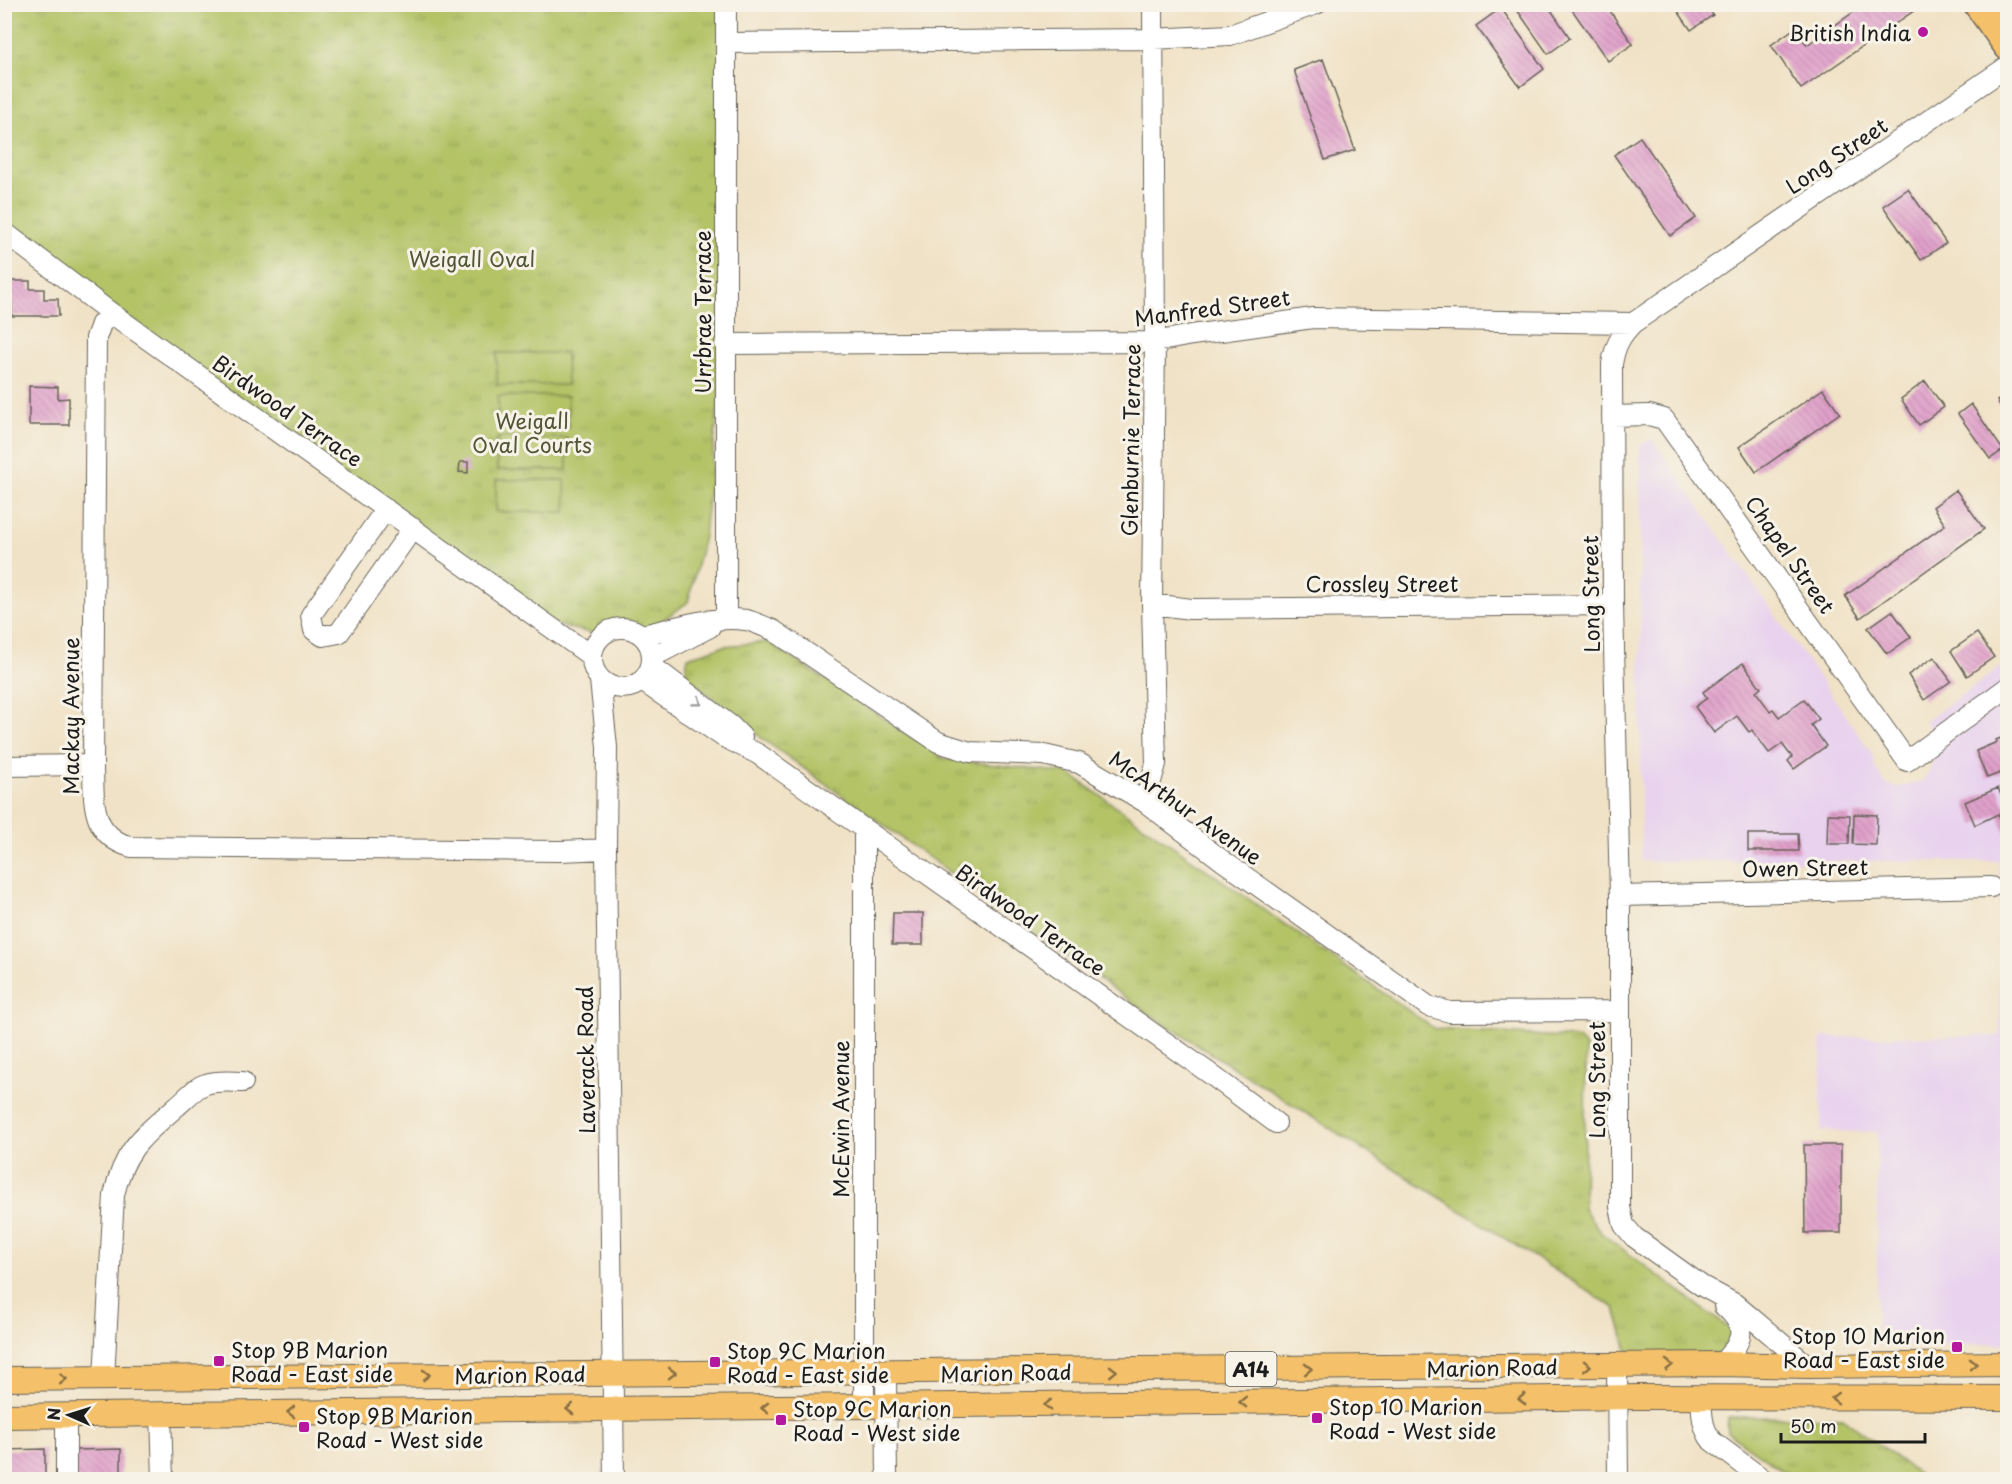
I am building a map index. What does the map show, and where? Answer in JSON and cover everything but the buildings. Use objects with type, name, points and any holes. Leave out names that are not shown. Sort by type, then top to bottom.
[{"type":"highway","points":[[1978,4],[2007,46]]},
{"type":"main road","name":"Marion Road","points":[[4,1380],[1721,1364],[1808,1366],[2007,1364]]},
{"type":"main road","points":[[163,1378],[179,1384],[187,1391],[192,1402],[189,1413]]},
{"type":"main road","name":"Marion Road","points":[[4,1416],[1617,1398],[2007,1398]]},
{"type":"street","name":"Urrbrae Terrace","points":[[726,4],[726,619]]},
{"type":"street","name":"Glenburnie Terrace","points":[[1145,802],[1156,764],[1152,604],[1155,342],[1153,4]]},
{"type":"street","points":[[727,43],[1153,39],[1230,35],[1316,4]]},
{"type":"street","name":"Long Street","points":[[1721,1364],[1738,1345],[1742,1332],[1732,1313],[1702,1286],[1634,1237],[1624,1225],[1620,1208],[1620,896],[1613,605],[1612,364],[1614,347],[1633,323],[2007,66]]},
{"type":"street","name":"Birdwood Terrace","points":[[4,232],[111,313],[591,656]]},
{"type":"street","name":"Mackay Avenue","points":[[111,313],[101,324],[96,338],[93,765],[94,809],[105,832],[119,843],[131,847],[561,851],[606,849]]},
{"type":"street","name":"Manfred Street","points":[[725,344],[1155,342],[1313,318],[1633,323]]},
{"type":"street","name":"Chapel Street","points":[[1612,416],[1649,415],[1664,419],[1907,761],[2007,687]]},
{"type":"street","points":[[386,509],[311,615],[314,630],[323,636],[339,633],[413,528]]},
{"type":"street","name":"Crossley Street","points":[[1152,604],[1191,609],[1613,605]]},
{"type":"street","points":[[649,668],[650,645],[642,635],[625,627],[613,629],[602,635],[594,645],[591,656],[594,671],[600,680],[609,687],[628,689],[649,668],[726,619]]},
{"type":"street","name":"McArthur Avenue","points":[[642,635],[690,624],[726,619],[747,620],[773,630],[938,742],[970,752],[1044,755],[1078,763],[1145,802],[1223,861],[1428,1006],[1450,1012],[1619,1011]]},
{"type":"street","name":"Birdwood Terrace","points":[[546,623],[602,635]]},
{"type":"street","name":"Birdwood Terrace","points":[[649,668],[731,726],[758,754],[864,831],[1209,1073],[1276,1123]]},
{"type":"street","name":"Laverack Road","points":[[600,680],[607,747],[606,849],[614,1479]]},
{"type":"street","name":"Laverack Road","points":[[607,747],[620,689]]},
{"type":"street","points":[[4,766],[93,765]]},
{"type":"street","name":"McEwin Avenue","points":[[864,831],[875,1407],[887,1479]]},
{"type":"street","name":"Owen Street","points":[[1620,896],[1991,887]]},
{"type":"street","points":[[104,1378],[114,1196],[127,1157],[142,1137],[200,1086],[216,1082],[243,1082]]},
{"type":"street","name":"Long Street","points":[[1702,1286],[1735,1304],[1808,1366]]},
{"type":"street","points":[[1617,1366],[1618,1479]]},
{"type":"street","points":[[1701,1398],[1706,1433],[1712,1441],[1764,1479]]},
{"type":"street","points":[[161,1413],[163,1479]]},
{"type":"street","points":[[66,1415],[66,1479]]},
{"type":"shaded area","points":[[1652,439],[1872,753],[1876,770],[1887,785],[1899,787],[1921,782],[1932,765],[1939,746],[1925,721],[2007,663],[2007,1344],[1877,1345],[1877,1132],[1821,1131],[1821,1037],[2000,1036],[1999,861],[1641,861],[1640,445]]},
{"type":"green space","name":"Weigall Oval","points":[[4,5],[724,5],[725,344],[704,536],[688,602],[642,635],[622,629],[602,635],[546,623],[5,232]]},
{"type":"green space","points":[[497,353],[566,353],[567,385],[497,385]]},
{"type":"green space","points":[[498,396],[568,396],[568,428],[498,428]]},
{"type":"green space","points":[[497,438],[567,438],[567,470],[497,470]]},
{"type":"green space","points":[[496,480],[565,480],[566,512],[496,512]]},
{"type":"green space","points":[[768,642],[945,759],[1068,773],[1435,1029],[1577,1038],[1586,1047],[1584,1209],[1601,1233],[1734,1332],[1720,1354],[1628,1354],[1615,1308],[1147,1013],[764,740],[685,675],[688,657],[724,646]]},
{"type":"green space","points":[[1728,1417],[1843,1418],[1925,1479],[1795,1479],[1727,1432]]},
{"type":"place","name":"British India","points":[[1923,32]]},
{"type":"place","name":"Stop 10 Marion Road - East side","points":[[1957,1347]]},
{"type":"place","name":"Stop 9B Marion Road - East side","points":[[219,1361]]},
{"type":"place","name":"Stop 9C Marion Road - East side","points":[[715,1362]]},
{"type":"place","name":"Stop 10 Marion Road - West side","points":[[1317,1418]]},
{"type":"place","name":"Stop 9C Marion Road - West side","points":[[781,1420]]},
{"type":"place","name":"Stop 9B Marion Road - West side","points":[[304,1427]]},
{"type":"park label","name":"Weigall Oval Courts","points":[[532,432]]}]
